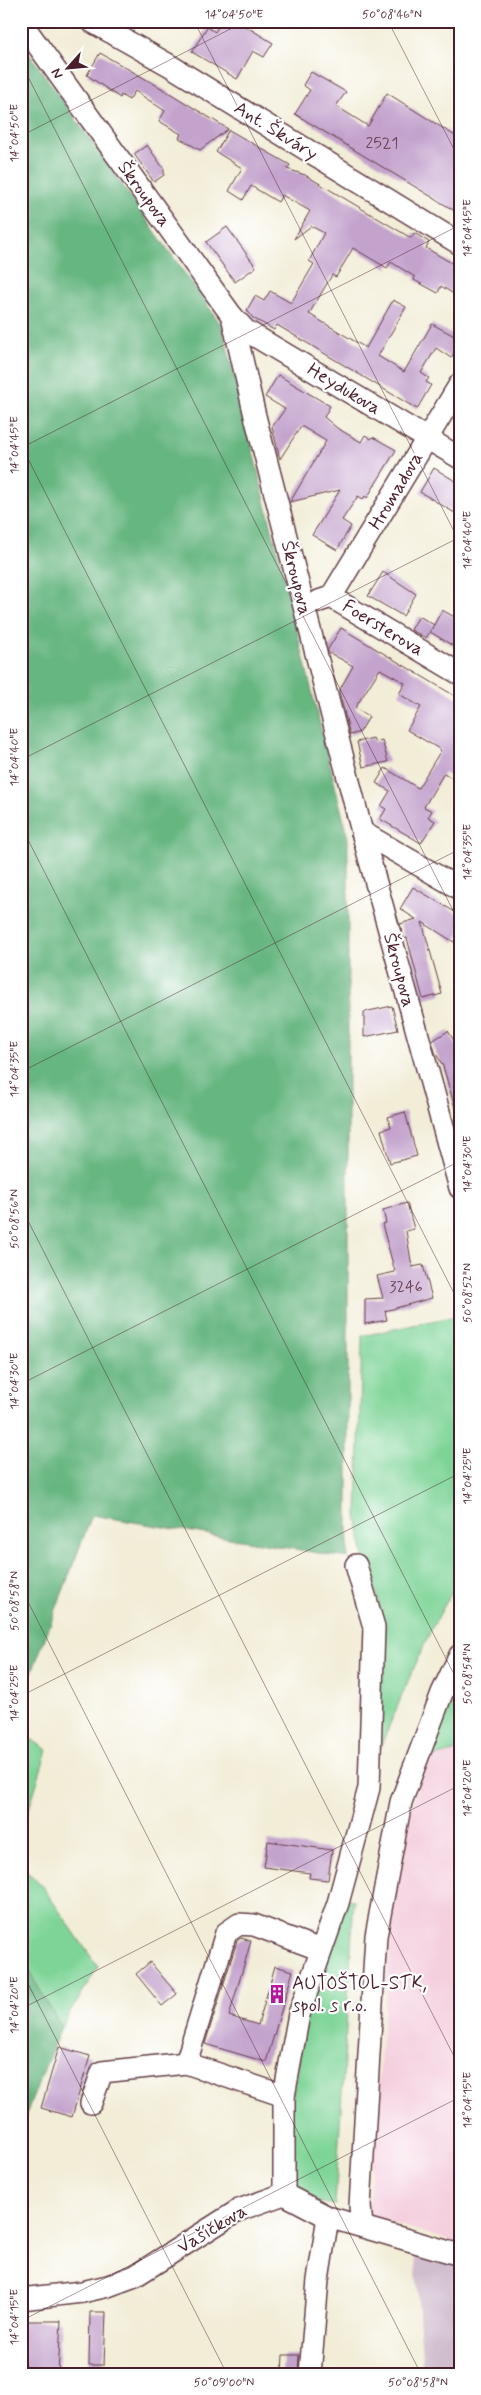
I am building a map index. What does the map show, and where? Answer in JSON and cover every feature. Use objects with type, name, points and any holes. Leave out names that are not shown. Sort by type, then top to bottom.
[{"type":"street","name":"Ant. Škváry","points":[[90,21],[168,65],[460,244]]},
{"type":"street","name":"Škroupova","points":[[21,22],[232,316],[362,832],[460,1188]]},
{"type":"street","name":"Heydukova","points":[[232,316],[245,330],[460,458]]},
{"type":"street","name":"Hromadova","points":[[331,597],[460,384]]},
{"type":"street","name":"Foersterova","points":[[304,606],[331,597],[460,674]]},
{"type":"street","points":[[362,832],[460,889]]},
{"type":"street","points":[[356,1565],[374,1627],[369,1788],[338,1903],[299,2014],[284,2096],[284,2194],[328,2217],[460,2254]]},
{"type":"street","points":[[362,2225],[360,2206],[376,1936],[401,1802],[442,1693],[460,1655]]},
{"type":"street","points":[[186,2064],[226,1932],[239,1924],[254,1925],[321,1950]]},
{"type":"street","points":[[92,2103],[102,2072],[186,2064],[284,2096]]},
{"type":"street","name":"Vašíčkova","points":[[21,2299],[82,2292],[108,2286],[135,2276],[239,2210],[284,2194]]},
{"type":"street","points":[[310,2374],[318,2280],[328,2217]]},
{"type":"shaded area","points":[[460,1750],[460,2244],[368,2215],[393,1902],[408,1817],[425,1760]]},
{"type":"shaded area","points":[[415,2254],[460,2265],[460,2374],[423,2374]]},
{"type":"green space","points":[[21,42],[222,326],[348,838],[348,1558],[92,1515],[21,1701]]},
{"type":"green space","points":[[460,1315],[460,1578],[432,1628],[375,1760],[381,1613],[376,1591],[363,1553],[357,1515],[362,1336]]},
{"type":"green space","points":[[460,1678],[460,1750],[425,1760]]},
{"type":"green space","points":[[21,1732],[47,1750],[21,1835]]},
{"type":"green space","points":[[21,1867],[40,1883],[98,1967],[61,2027],[21,1957]]},
{"type":"green space","points":[[348,1899],[354,1900],[335,2205],[313,2202],[295,2189],[291,2178],[290,2110],[307,2015]]},
{"type":"green space","points":[[21,1957],[61,2027],[21,2127]]},
{"type":"building","points":[[222,21],[237,21],[273,43],[264,57],[253,51],[237,79],[192,52],[207,27],[215,32]]},
{"type":"building","points":[[100,53],[228,129],[200,150],[179,138],[181,134],[159,121],[165,111],[135,91],[129,100],[121,95],[120,98],[87,75]]},
{"type":"building","points":[[311,72],[346,92],[336,106],[368,126],[387,93],[460,139],[460,214],[295,114],[310,90],[303,85]]},
{"type":"building","points":[[229,130],[290,165],[287,169],[305,175],[411,238],[414,233],[429,242],[426,248],[460,268],[460,298],[441,286],[438,293],[414,280],[415,277],[391,262],[387,268],[353,248],[336,277],[332,275],[309,314],[366,348],[393,300],[406,307],[378,356],[404,372],[432,324],[460,339],[460,343],[451,358],[436,348],[421,373],[429,378],[426,382],[431,385],[417,409],[277,325],[274,330],[253,318],[247,310],[255,296],[264,301],[270,291],[291,303],[314,264],[309,261],[324,233],[311,226],[294,239],[310,211],[282,195],[278,202],[251,186],[243,200],[229,191],[242,168],[216,152]]},
{"type":"building","points":[[147,145],[164,169],[164,175],[154,182],[134,154]]},
{"type":"building","points":[[227,227],[256,267],[235,282],[206,242]]},
{"type":"building","points":[[278,375],[330,406],[324,417],[337,428],[361,442],[365,435],[371,439],[373,437],[396,450],[367,498],[365,496],[363,499],[358,496],[342,520],[351,526],[337,550],[312,535],[340,490],[290,502],[326,441],[301,426],[280,459],[272,427],[285,409],[265,397]]},
{"type":"building","points":[[434,468],[460,484],[460,516],[420,492]]},
{"type":"building","points":[[383,572],[416,594],[403,616],[368,596]]},
{"type":"building","points":[[442,610],[460,620],[460,650],[430,632]]},
{"type":"building","points":[[419,616],[434,625],[426,638],[411,630]]},
{"type":"building","points":[[341,628],[460,699],[460,783],[444,773],[424,807],[432,811],[428,817],[435,821],[421,843],[380,819],[386,809],[381,806],[390,791],[376,783],[385,768],[418,788],[441,750],[407,730],[421,707],[399,694],[405,683],[380,669],[355,708],[369,717],[360,732],[350,735],[339,691],[353,666],[328,652]]},
{"type":"building","points":[[373,738],[375,742],[382,740],[388,762],[363,767],[357,742]]},
{"type":"building","points":[[413,887],[460,915],[460,933],[454,942],[422,922],[442,994],[423,999],[407,938],[404,939],[400,924],[416,919],[400,909]]},
{"type":"building","points":[[392,1006],[398,1030],[364,1037],[364,1012]]},
{"type":"building","points":[[448,1031],[460,1050],[460,1107],[455,1108],[443,1066],[435,1052],[432,1041]]},
{"type":"building","points":[[405,1112],[417,1156],[390,1163],[381,1130],[391,1127],[388,1117]]},
{"type":"building","points":[[407,1203],[414,1229],[406,1231],[412,1267],[423,1265],[432,1298],[385,1311],[387,1320],[365,1324],[365,1299],[383,1298],[377,1276],[395,1272],[382,1224],[386,1223],[383,1210]]},
{"type":"building","points":[[268,1841],[332,1850],[328,1880],[309,1878],[310,1873],[264,1867]]},
{"type":"building","name":"AUTOŠTOL-STK, spol. s r.o.","points":[[241,1938],[251,1941],[229,2016],[258,2025],[275,1966],[293,1971],[266,2062],[205,2044],[237,1941]]},
{"type":"building","points":[[150,1962],[177,1994],[162,2006],[136,1974]]},
{"type":"building","points":[[59,2047],[90,2056],[72,2117],[41,2108]]},
{"type":"building","points":[[90,2312],[106,2312],[104,2365],[89,2365]]},
{"type":"building","points":[[21,2321],[61,2321],[58,2374],[21,2374]]},
{"type":"building","points":[[283,2355],[299,2355],[298,2373],[282,2373]]},
{"type":"place","name":"AUTOŠTOL-STK, spol. s r.o.","points":[[277,1994]]}]
